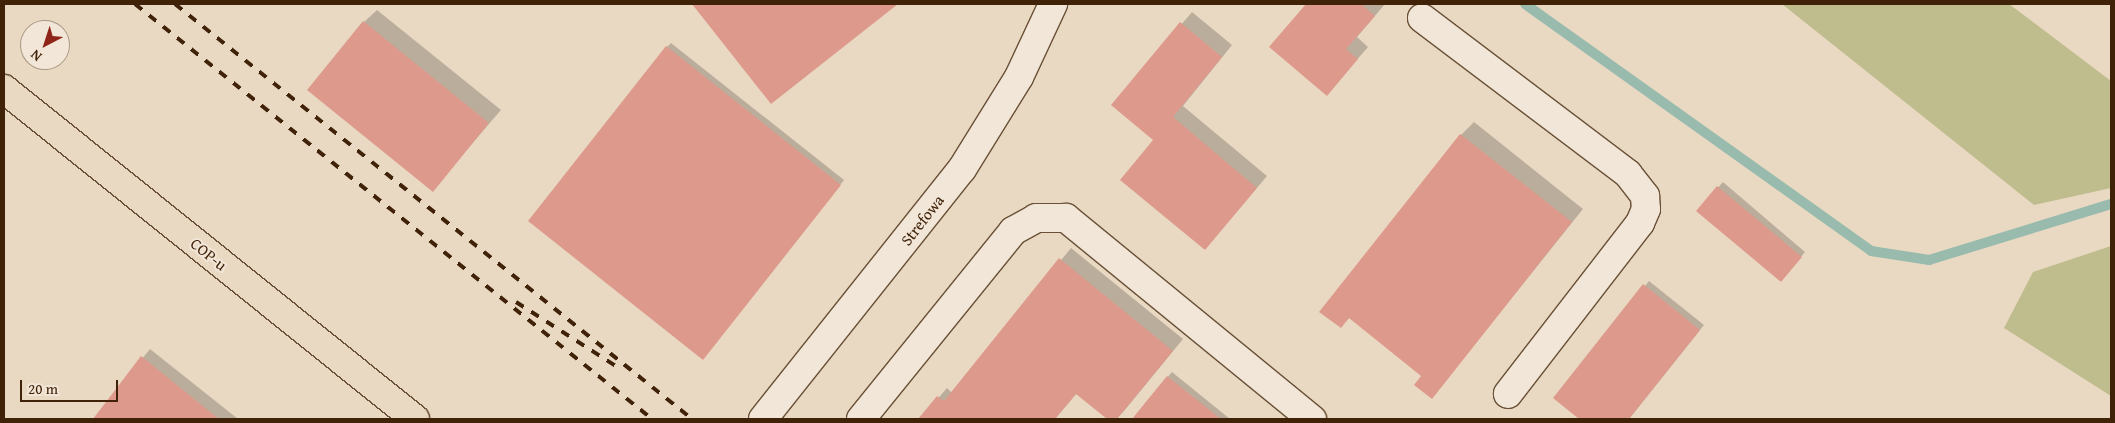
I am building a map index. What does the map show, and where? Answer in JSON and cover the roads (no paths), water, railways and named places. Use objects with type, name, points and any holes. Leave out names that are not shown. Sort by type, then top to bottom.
[{"type":"main road","name":"COP-u","points":[[4,88],[414,419]]},
{"type":"street","name":"Strefowa","points":[[768,418],[962,169],[1018,77],[1053,4]]},
{"type":"street","points":[[1422,18],[1628,174],[1645,196],[1646,209],[1640,223],[1508,394]]},
{"type":"street","points":[[861,419],[1013,232],[1036,218],[1066,218],[1312,419]]},
{"type":"waterway","points":[[1525,4],[1871,251],[1929,260],[2111,204]]},
{"type":"railway","points":[[135,4],[652,419]]},
{"type":"railway","points":[[175,4],[692,419]]},
{"type":"railway","points":[[516,302],[619,368]]}]
